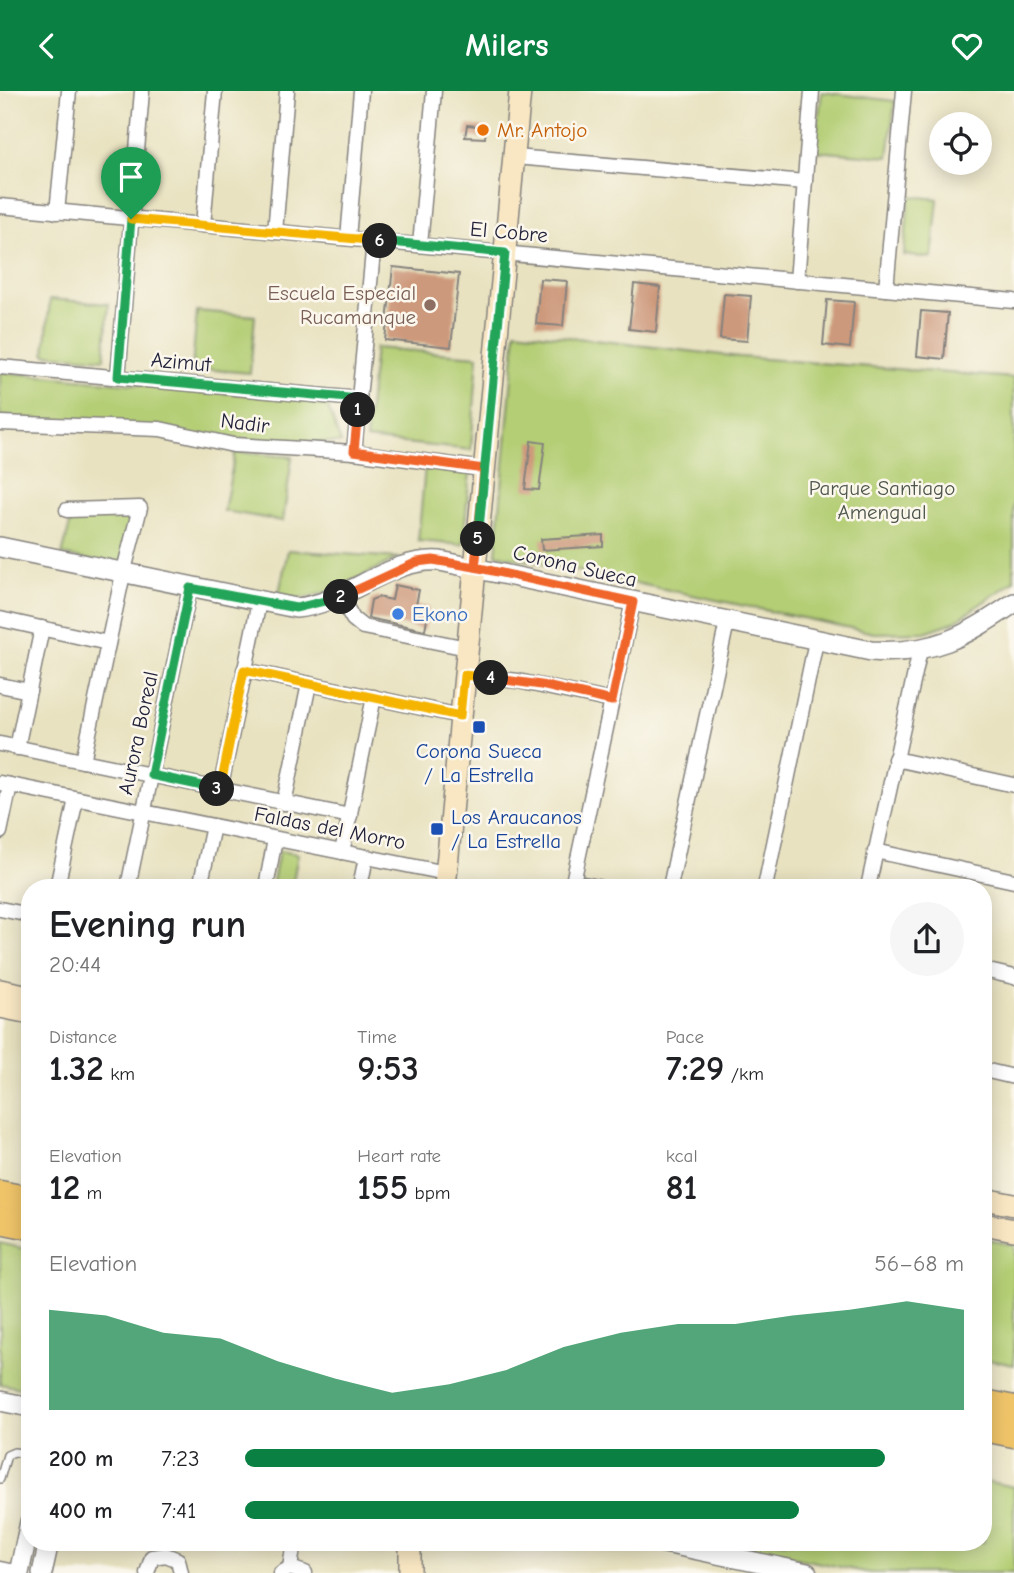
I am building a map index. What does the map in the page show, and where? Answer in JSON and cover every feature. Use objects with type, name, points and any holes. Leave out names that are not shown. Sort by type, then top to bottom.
[{"type":"highway","points":[[0,1194],[21,1198]]},
{"type":"highway","points":[[0,1220],[21,1224]]},
{"type":"highway","points":[[992,1405],[1014,1409]]},
{"type":"highway","points":[[992,1430],[1014,1434]]},
{"type":"main road","points":[[446,879],[520,91]]},
{"type":"main road","points":[[0,990],[21,994]]},
{"type":"main road","points":[[0,1007],[21,1011]]},
{"type":"main road","points":[[992,1201],[1014,1205]]},
{"type":"main road","points":[[992,1226],[1014,1230]]},
{"type":"main road","points":[[410,1551],[410,1573]]},
{"type":"street","points":[[57,212],[69,91]]},
{"type":"street","points":[[118,377],[142,91]]},
{"type":"street","points":[[203,225],[215,91]]},
{"type":"street","points":[[275,232],[287,91]]},
{"type":"street","points":[[348,238],[361,91]]},
{"type":"street","points":[[420,245],[434,91]]},
{"type":"street","points":[[797,281],[812,91]]},
{"type":"street","points":[[886,289],[904,91]]},
{"type":"street","points":[[515,157],[805,182]]},
{"type":"street","name":"El Cobre","points":[[0,207],[1014,301]]},
{"type":"street","points":[[354,451],[374,241]]},
{"type":"street","name":"Azimut","points":[[0,367],[359,399]]},
{"type":"street","name":"Nadir","points":[[0,423],[160,429],[233,445],[354,451],[484,469]]},
{"type":"street","points":[[67,510],[141,508],[123,574],[83,761]]},
{"type":"street","name":"Corona Sueca","points":[[0,547],[259,603],[296,608],[341,598],[417,562],[433,560],[871,651],[920,650],[964,636],[1014,603]]},
{"type":"street","name":"Aurora Boreal","points":[[130,879],[190,588]]},
{"type":"street","points":[[341,598],[353,619],[363,627],[467,648]]},
{"type":"street","points":[[574,879],[633,602]]},
{"type":"street","points":[[220,790],[259,603]]},
{"type":"street","points":[[0,619],[108,643]]},
{"type":"street","points":[[672,879],[727,622]]},
{"type":"street","points":[[17,748],[42,628]]},
{"type":"street","points":[[767,879],[816,641]]},
{"type":"street","points":[[870,879],[920,650]]},
{"type":"street","points":[[244,670],[460,716]]},
{"type":"street","points":[[464,675],[518,681],[612,701]]},
{"type":"street","points":[[284,803],[309,684]]},
{"type":"street","points":[[0,685],[29,691]]},
{"type":"street","points":[[342,852],[374,697]]},
{"type":"street","name":"Faldas del Morro","points":[[0,744],[350,816]]},
{"type":"street","points":[[895,759],[1014,785]]},
{"type":"street","points":[[0,832],[5,784]]},
{"type":"street","name":"Faldas del Morro","points":[[5,784],[366,857],[443,879]]},
{"type":"street","points":[[59,879],[76,799]]},
{"type":"street","points":[[202,879],[213,826]]},
{"type":"street","points":[[268,879],[275,839]]},
{"type":"street","points":[[875,851],[1014,881]]},
{"type":"street","points":[[362,879],[366,857]]},
{"type":"street","points":[[0,909],[21,913]]},
{"type":"street","points":[[992,972],[1014,977]]},
{"type":"street","points":[[992,1072],[1014,1077]]},
{"type":"street","points":[[0,1401],[21,1405]]},
{"type":"street","points":[[0,1569],[19,1573],[24,1551]]},
{"type":"street","points":[[42,1573],[47,1551]]},
{"type":"street","points":[[147,1573],[152,1557],[163,1551]]},
{"type":"street","points":[[170,1551],[178,1560],[181,1573]]},
{"type":"street","points":[[290,1551],[285,1570],[306,1573]]},
{"type":"street","points":[[696,1551],[763,1568],[807,1573]]},
{"type":"lane","points":[[0,1479],[7,1455],[14,1451],[21,1452]]},
{"type":"green space","points":[[822,92],[895,101],[888,157],[814,151]]},
{"type":"green space","points":[[909,196],[938,199],[932,258],[904,255]]},
{"type":"green space","points":[[50,299],[109,304],[104,359],[45,354]]},
{"type":"green space","points":[[197,311],[255,316],[250,373],[192,368]]},
{"type":"green space","name":"Parque Santiago Amengual","points":[[516,331],[740,357],[1014,378],[1014,581],[954,622],[925,632],[874,633],[496,554]]},
{"type":"green space","points":[[375,348],[478,356],[471,450],[366,439]]},
{"type":"green space","points":[[0,372],[326,402],[341,443],[235,440],[0,416]]},
{"type":"green space","points":[[235,452],[292,457],[283,521],[224,511]]},
{"type":"green space","points":[[425,467],[470,471],[463,545],[418,541]]},
{"type":"green space","points":[[136,511],[121,566],[62,555],[73,512]]},
{"type":"green space","points":[[288,550],[398,558],[340,587],[309,597],[278,598]]},
{"type":"green space","points":[[279,851],[298,854],[293,879],[274,879]]},
{"type":"green space","points":[[992,1241],[1014,1245],[1014,1365],[992,1361]]},
{"type":"green space","points":[[0,1243],[21,1248],[21,1388],[0,1384]]},
{"type":"green space","points":[[992,1483],[1014,1487],[1014,1573],[870,1573],[763,1551],[992,1551]]},
{"type":"building","points":[[467,125],[486,127],[485,138],[465,137]]},
{"type":"building","points":[[393,267],[459,274],[451,347],[385,340]]},
{"type":"building","points":[[540,279],[567,281],[563,326],[536,324]]},
{"type":"building","points":[[634,284],[660,287],[656,332],[629,329]]},
{"type":"building","points":[[724,294],[751,296],[747,341],[720,339]]},
{"type":"building","points":[[827,300],[854,302],[850,348],[823,345]]},
{"type":"building","points":[[921,311],[948,313],[944,359],[917,356]]},
{"type":"building","points":[[531,441],[545,443],[539,490],[525,489]]},
{"type":"building","points":[[603,535],[603,546],[542,550],[541,539]]},
{"type":"building","name":"Ekono","points":[[395,585],[419,590],[416,605],[429,607],[425,630],[368,618],[371,600],[378,597],[392,600]]},
{"type":"place","name":"Mr. Antojo","points":[[483,130]]},
{"type":"place","name":"Escuela Especial Rucamanque","points":[[430,305]]},
{"type":"place","name":"Ekono","points":[[398,614]]},
{"type":"place","name":"Corona Sueca / La Estrella","points":[[479,727]]},
{"type":"place","name":"Los Araucanos / La Estrella","points":[[437,829]]},
{"type":"route","points":[[131,219],[118,377],[359,399],[354,451],[484,469],[475,567],[433,560],[417,562],[397,569],[341,598],[307,608],[285,608],[190,588],[151,775],[220,790],[244,670],[460,716],[464,675],[541,685],[612,701],[633,602],[475,567],[505,253],[131,219]]}]
